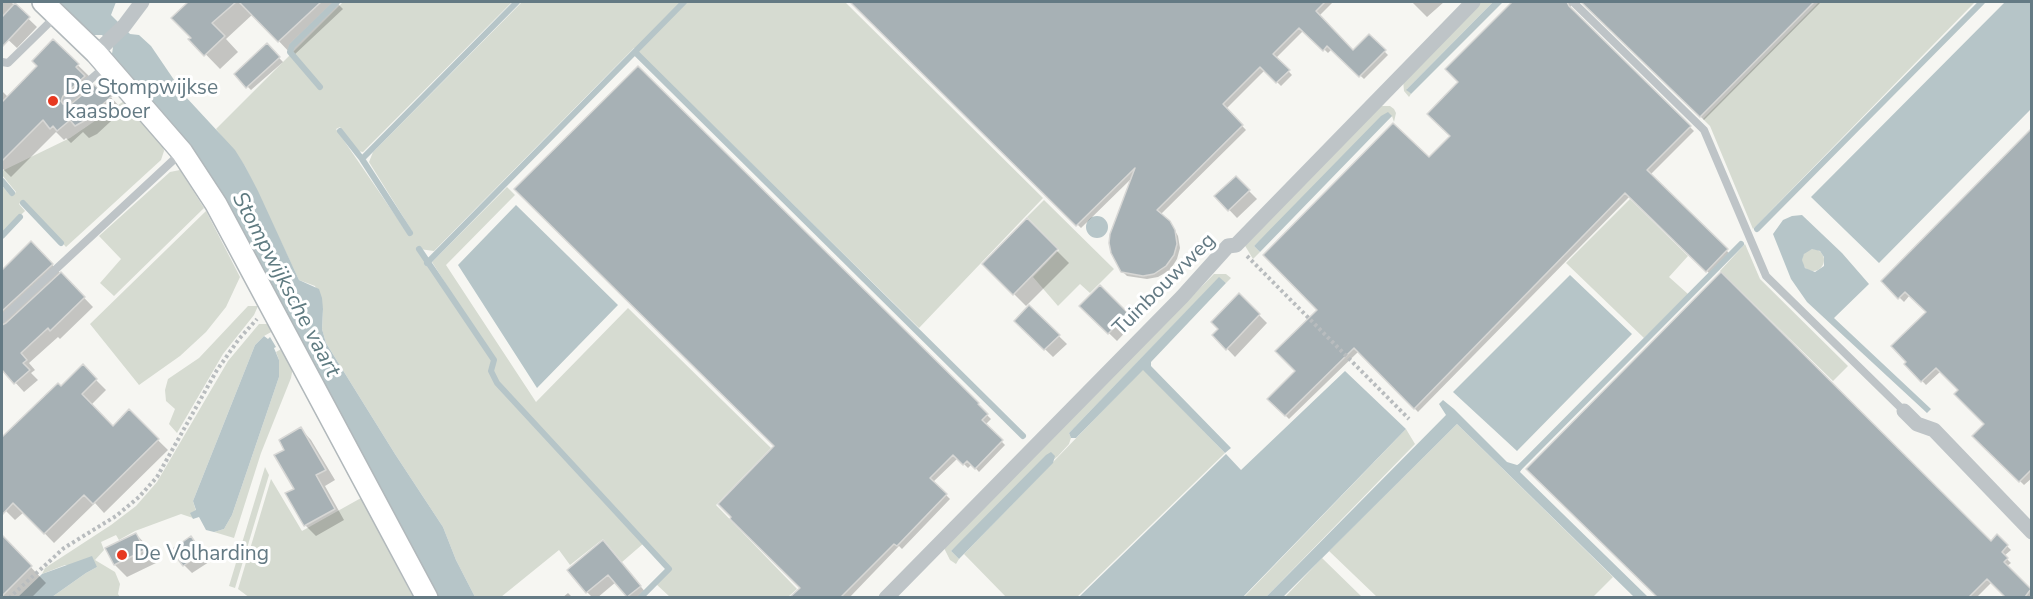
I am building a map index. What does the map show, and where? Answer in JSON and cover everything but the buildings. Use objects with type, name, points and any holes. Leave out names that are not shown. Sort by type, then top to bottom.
[{"type":"street","points":[[103,53],[142,2]]},
{"type":"street","name":"Tuinbouwweg","points":[[886,597],[1182,297],[1228,246],[1236,245],[1473,2]]},
{"type":"street","points":[[50,8],[103,53],[182,152],[216,204],[427,597]]},
{"type":"street","points":[[1904,411],[1917,424],[1934,430],[2031,532]]},
{"type":"lane","points":[[1573,2],[1704,130],[1767,276],[1904,411]]},
{"type":"lane","points":[[2,62],[8,63],[50,8]]},
{"type":"lane","points":[[67,100],[103,53]]},
{"type":"lane","points":[[2,319],[182,152]]},
{"type":"path","points":[[1236,245],[1409,419]]},
{"type":"path","points":[[9,597],[64,548],[116,516],[139,497],[157,477],[217,370],[238,339],[268,303]]},
{"type":"shaded area","points":[[343,2],[512,2],[363,152],[357,151],[340,127],[336,129],[408,234],[412,231],[369,162],[373,152],[522,2],[845,2],[1043,198],[919,328],[634,48],[434,251],[419,249],[418,252],[486,348],[432,262],[507,187],[515,195],[446,265],[536,402],[628,308],[771,448],[716,505],[797,589],[788,597],[670,597],[656,584],[668,569],[644,543],[622,562],[603,539],[570,565],[559,550],[501,597],[475,597],[456,560],[443,527],[326,343],[322,329],[323,309],[315,286],[299,280],[245,166],[216,129]]},
{"type":"shaded area","points":[[1481,2],[1493,2],[1407,89],[1411,94],[1409,97],[1404,91],[1403,80]]},
{"type":"shaded area","points":[[1819,2],[1975,2],[1753,229],[1710,126],[1703,119]]},
{"type":"shaded area","points":[[124,101],[163,145],[161,160],[66,247],[23,200],[19,204],[25,211],[2,233],[2,186],[11,196],[16,192],[2,175],[2,171],[70,138]]},
{"type":"shaded area","points":[[1379,106],[1390,106],[1394,109],[1396,113],[1394,122],[1392,116],[1254,246],[1260,252],[1253,259],[1244,244]]},
{"type":"shaded area","points":[[180,170],[204,208],[114,296],[100,283],[121,259],[99,236],[170,172]]},
{"type":"shaded area","points":[[1630,199],[1688,256],[1669,277],[1688,294],[1644,338],[1566,263]]},
{"type":"shaded area","points":[[1044,200],[1114,269],[1090,293],[1080,284],[1058,306],[1033,277],[1059,250],[1027,217]]},
{"type":"shaded area","points":[[206,211],[240,277],[226,307],[206,332],[180,356],[139,385],[90,324]]},
{"type":"shaded area","points":[[1745,244],[1760,279],[1848,366],[1833,381],[1720,271]]},
{"type":"shaded area","points":[[1813,249],[1821,252],[1824,260],[1821,268],[1813,271],[1805,268],[1802,260],[1805,252]]},
{"type":"shaded area","points":[[1214,274],[1226,274],[1231,278],[1226,283],[1219,278],[1069,433],[1071,438],[1069,444],[1058,456],[951,551],[959,559],[956,564],[950,560],[944,548]]},
{"type":"shaded area","points":[[248,306],[258,306],[254,315],[223,354],[177,433],[169,424],[175,409],[166,401],[165,390],[168,379],[199,358]]},
{"type":"shaded area","points":[[259,324],[269,324],[273,331],[255,345],[193,501],[196,511],[193,518],[181,514],[135,531],[119,540],[116,535],[101,542],[104,550],[95,560],[115,572],[120,584],[118,594],[120,597],[52,597],[97,567],[65,565],[42,574],[45,568],[136,506],[157,482],[228,361]]},
{"type":"shaded area","points":[[283,348],[293,367],[291,378],[261,453],[234,538],[214,532],[224,529],[232,515],[279,377],[279,360],[276,352]]},
{"type":"shaded area","points":[[1143,369],[1225,453],[1077,597],[1006,597],[964,554]]},
{"type":"shaded area","points":[[1457,424],[1613,577],[1593,597],[1377,597],[1329,551]]},
{"type":"shaded area","points":[[1406,429],[1415,444],[1266,597],[1243,598]]},
{"type":"shaded area","points":[[265,467],[269,475],[235,588],[229,586]]},
{"type":"shaded area","points":[[271,479],[302,531],[361,498],[413,597],[250,598],[238,589]]},
{"type":"shaded area","points":[[1322,558],[1362,597],[1284,598]]},
{"type":"water","name":"Stompwijksche vaart","points":[[59,2],[116,2],[111,15],[130,34],[139,35],[151,46],[185,96],[235,150],[258,191],[299,280],[319,289],[323,309],[322,329],[326,343],[443,527],[456,560],[475,597],[437,597],[409,540],[210,177],[178,130],[112,54],[113,47],[102,35],[94,35]]},
{"type":"water","points":[[1493,2],[1503,2],[1411,94],[1406,90]]},
{"type":"water","points":[[2005,2],[2031,2],[2031,109],[1879,263],[1811,197]]},
{"type":"water","points":[[1388,112],[1392,116],[1260,252],[1254,246],[1381,116]]},
{"type":"water","points":[[516,205],[618,305],[537,388],[458,265]]},
{"type":"water","points":[[1802,215],[1842,253],[1869,284],[1834,318],[1931,409],[1927,413],[1807,302],[1791,279],[1773,234],[1783,220]],"holes":[[[1812,249],[1820,251],[1824,257],[1824,266],[1815,272],[1805,268],[1802,260],[1804,254]]]},
{"type":"water","points":[[1097,216],[1105,219],[1108,227],[1105,235],[1097,238],[1089,235],[1086,227],[1089,219]]},
{"type":"water","points":[[1570,275],[1632,334],[1517,451],[1453,392]]},
{"type":"water","points":[[1219,277],[1226,283],[1151,362],[1151,366],[1231,448],[1225,453],[1143,370],[1076,438],[1071,438],[1069,433]]},
{"type":"water","points":[[264,336],[268,339],[270,337],[276,347],[274,348],[279,360],[279,377],[232,515],[224,529],[214,532],[206,530],[199,517],[193,519],[190,513],[196,510],[193,501],[255,345]]},
{"type":"water","points":[[1345,371],[1406,429],[1243,597],[1079,597],[1226,454],[1241,470]]},
{"type":"water","points":[[1443,400],[1507,462],[1517,465],[1525,462],[1520,472],[1648,597],[1634,597],[1457,424],[1283,597],[1266,597],[1446,415],[1439,404]]},
{"type":"water","points":[[1051,452],[1055,456],[1053,463],[959,559],[951,551]]},
{"type":"water","points":[[92,556],[97,567],[52,597],[18,597],[42,574]]},
{"type":"waterway","points":[[320,87],[290,52],[292,46],[337,2]]},
{"type":"waterway","points":[[362,159],[517,2]]},
{"type":"waterway","points":[[427,263],[684,2]]},
{"type":"waterway","points":[[1757,229],[1982,2]]},
{"type":"waterway","points":[[635,52],[1023,436]]},
{"type":"waterway","points":[[340,131],[362,159],[410,233]]},
{"type":"waterway","points":[[2,181],[12,193]]},
{"type":"waterway","points":[[23,203],[61,243]]},
{"type":"waterway","points":[[2,236],[20,217]]},
{"type":"waterway","points":[[1519,468],[1741,244]]},
{"type":"waterway","points":[[419,249],[494,360],[491,371],[497,383],[669,569],[640,598]]},
{"type":"place","name":"De Stompwijkse kaasboer","points":[[53,101]]},
{"type":"place","name":"De Volharding","points":[[122,555]]}]
